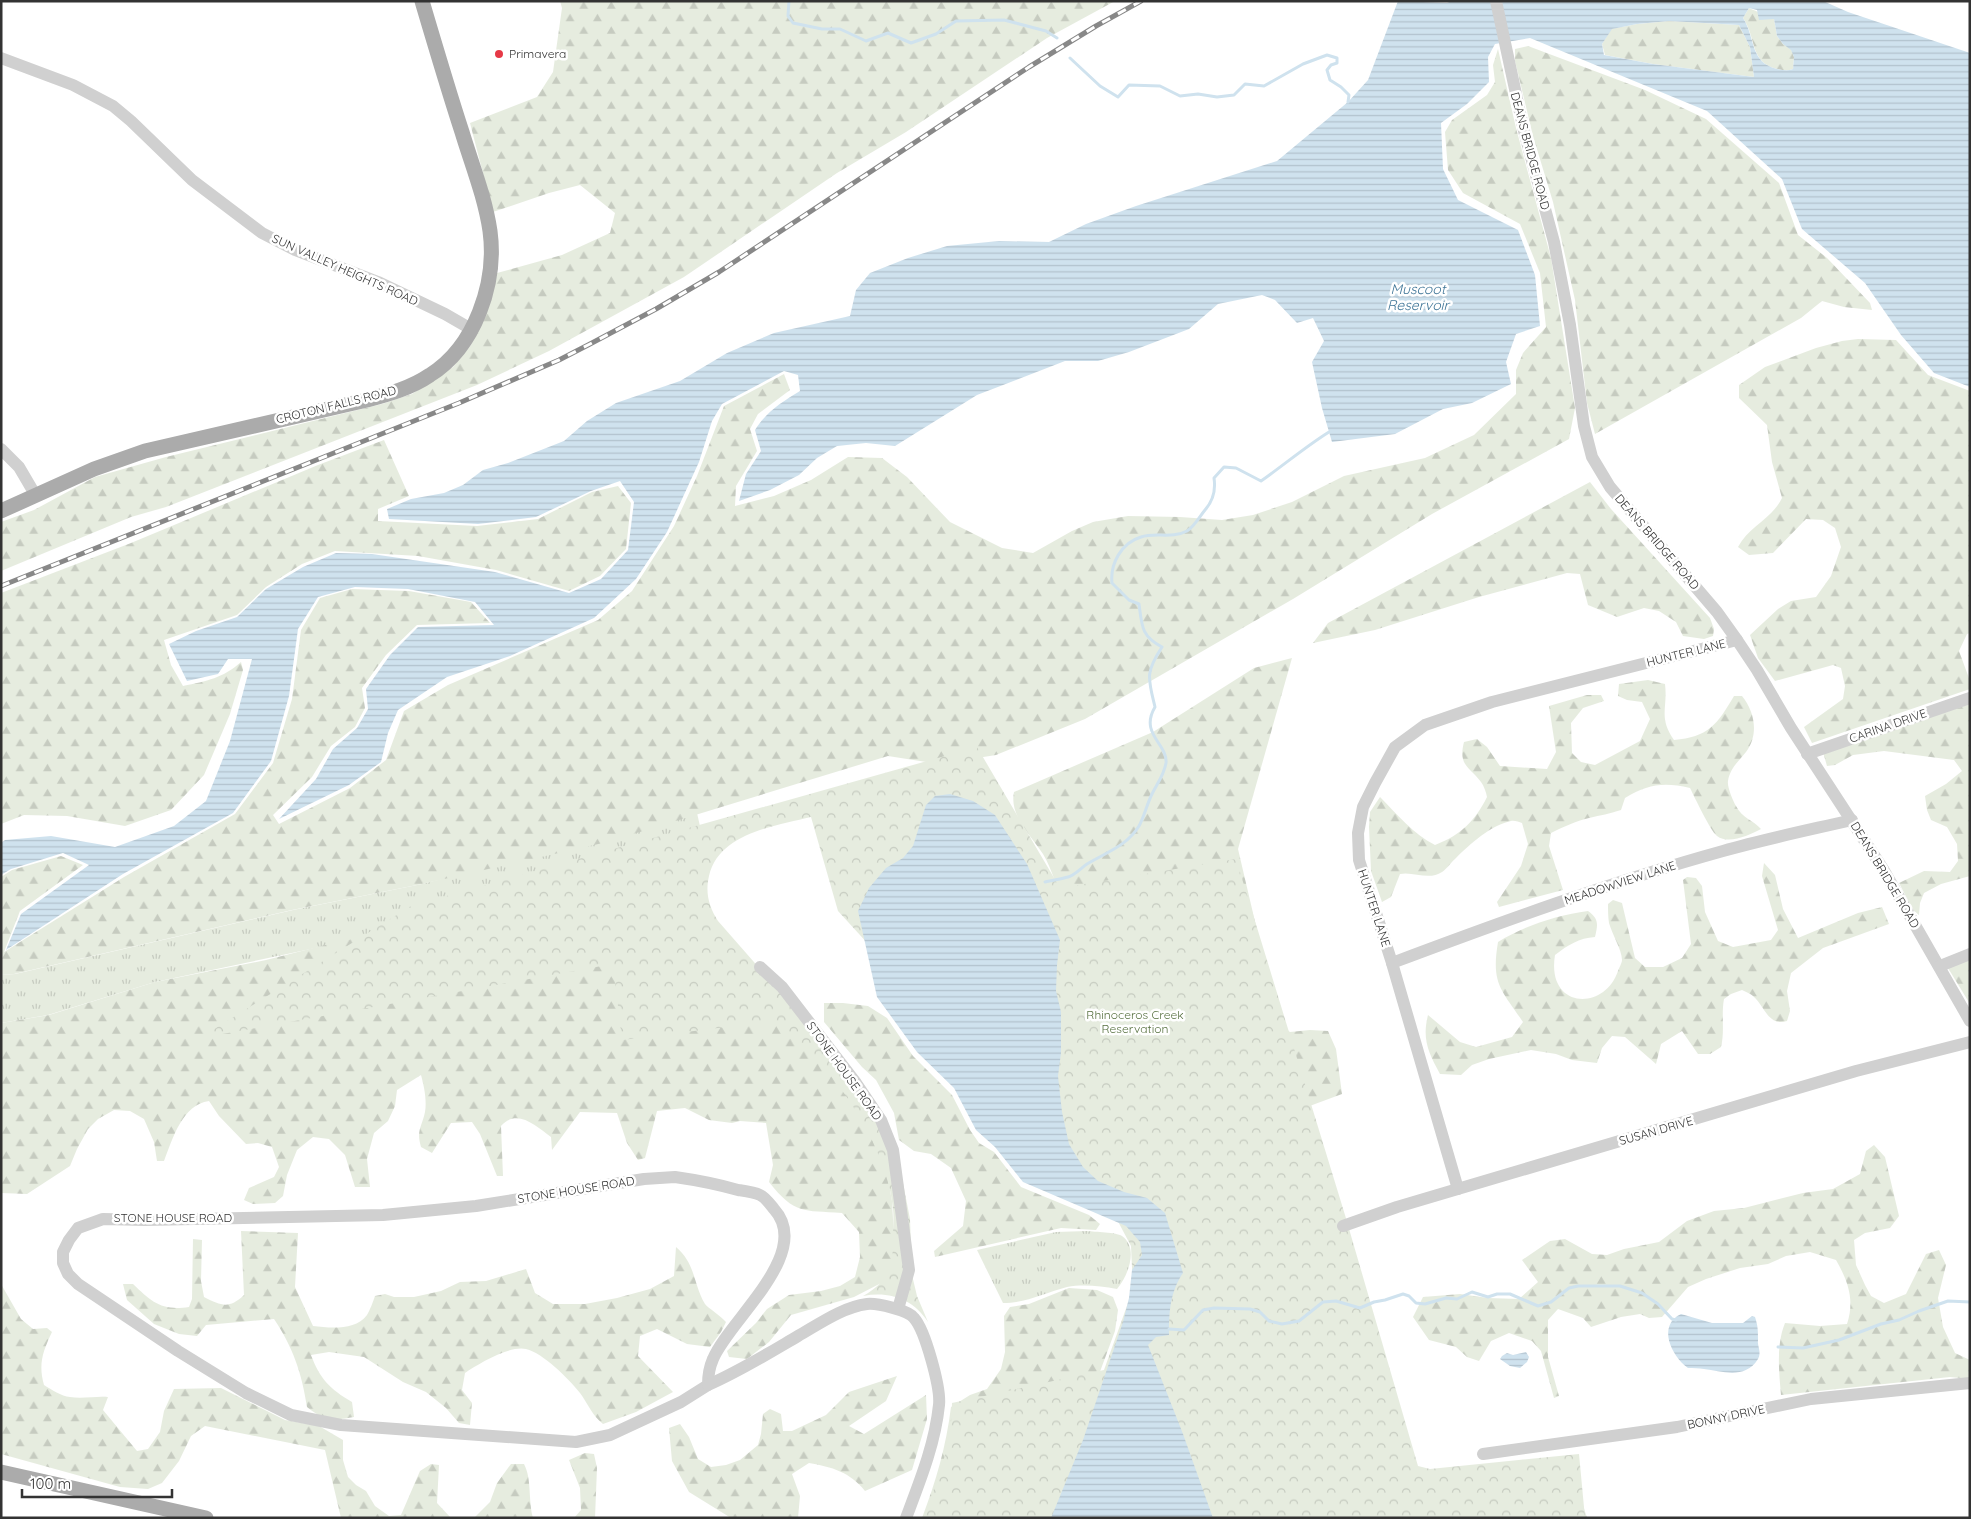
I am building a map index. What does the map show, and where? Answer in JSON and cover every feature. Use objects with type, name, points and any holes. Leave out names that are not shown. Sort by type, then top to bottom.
[{"type":"main road","name":"CROTON FALLS ROAD","points":[[1,511],[94,469],[145,451],[367,400],[402,389],[430,376],[454,356],[471,330],[484,298],[488,281],[491,247],[490,231],[481,194],[422,1]]},
{"type":"main road","points":[[1,1472],[206,1518]]},
{"type":"street","name":"DEANS BRIDGE ROAD","points":[[1496,1],[1524,131],[1554,242],[1570,325],[1584,426],[1592,457],[1619,499],[1717,612],[1737,640],[1807,754],[1852,820],[1940,966],[1970,1021]]},
{"type":"street","name":"SUN VALLEY HEIGHTS ROAD","points":[[1,58],[73,85],[112,106],[131,121],[192,180],[262,233],[295,250],[378,282],[445,314],[471,330]]},
{"type":"street","points":[[1,449],[19,467],[36,496]]},
{"type":"street","name":"HUNTER LANE","points":[[1458,1189],[1392,963],[1359,860],[1358,833],[1363,807],[1396,747],[1425,725],[1492,702],[1737,640]]},
{"type":"street","name":"CARINA DRIVE","points":[[1807,754],[1970,698]]},
{"type":"street","name":"MEADOWVIEW LANE","points":[[1392,963],[1475,932],[1634,878],[1724,850],[1852,820]]},
{"type":"street","points":[[1940,966],[1970,954]]},
{"type":"street","name":"STONE HOUSE ROAD","points":[[760,967],[782,988],[856,1083],[881,1120],[893,1150],[909,1270],[898,1309]]},
{"type":"street","name":"SUSAN DRIVE","points":[[1343,1226],[1397,1207],[1856,1071],[1970,1042]]},
{"type":"street","name":"STONE HOUSE ROAD","points":[[708,1385],[708,1372],[713,1358],[739,1319],[763,1290],[779,1260],[785,1231],[777,1212],[762,1196],[706,1182],[675,1177],[644,1179],[476,1206],[383,1215],[145,1220],[103,1219],[78,1228],[68,1240],[64,1252],[64,1263],[68,1274],[78,1284],[104,1303],[178,1352],[246,1393],[291,1415],[341,1425],[576,1442],[610,1435],[680,1402],[708,1385],[731,1375],[836,1314],[868,1304],[898,1309],[914,1317],[925,1340],[938,1383],[939,1403],[931,1449],[906,1518]]},
{"type":"street","name":"BONNY DRIVE","points":[[1483,1454],[1677,1427],[1811,1399],[1970,1383]]},
{"type":"green space","points":[[560,1],[1115,1],[1047,38],[906,132],[837,173],[684,277],[549,351],[477,385],[166,507],[131,517],[1,571],[1,522],[34,510],[95,477],[166,457],[382,404],[412,394],[453,367],[471,345],[492,294],[497,273],[562,255],[610,233],[615,213],[580,185],[549,193],[493,212],[470,123],[537,97],[553,72],[562,8]]},
{"type":"green space","points":[[1749,8],[1774,19],[1777,36],[1783,44],[1791,49],[1794,57],[1793,69],[1777,69],[1768,66],[1762,61],[1743,18]]},
{"type":"green space","points":[[1669,21],[1739,25],[1750,47],[1754,77],[1653,64],[1605,55],[1602,44],[1611,29]]},
{"type":"green space","points":[[1528,46],[1645,90],[1706,119],[1779,183],[1798,235],[1827,258],[1870,303],[1872,310],[1844,307],[1822,301],[1801,318],[1595,434],[1587,403],[1575,300],[1553,202],[1533,136],[1515,61],[1515,49]]},
{"type":"green space","points":[[1498,49],[1516,128],[1551,258],[1575,408],[1569,439],[1432,514],[1293,599],[1085,719],[996,755],[939,764],[888,756],[607,842],[422,884],[292,910],[14,974],[1,975],[1,877],[12,870],[61,856],[83,865],[20,911],[4,952],[124,877],[235,814],[273,763],[292,699],[301,630],[320,598],[352,589],[409,591],[471,602],[490,623],[417,625],[386,655],[362,688],[365,708],[355,727],[331,746],[312,777],[273,815],[279,824],[350,788],[386,760],[404,711],[448,685],[598,620],[632,591],[674,526],[697,476],[724,406],[784,374],[790,390],[758,414],[750,429],[757,451],[736,486],[735,506],[774,496],[811,480],[848,457],[882,458],[907,477],[950,522],[1002,548],[1033,553],[1072,531],[1093,522],[1128,516],[1222,520],[1253,515],[1292,502],[1344,476],[1425,458],[1474,435],[1516,394],[1516,370],[1523,353],[1546,327],[1540,273],[1520,224],[1463,193],[1448,170],[1445,132],[1452,120],[1487,95],[1495,82],[1493,65]]},
{"type":"green space","points":[[1858,339],[1896,340],[1928,375],[1970,391],[1970,633],[1967,634],[1959,651],[1970,681],[1970,689],[1812,743],[1804,727],[1843,699],[1845,686],[1841,668],[1833,665],[1775,681],[1758,658],[1750,635],[1778,609],[1791,601],[1816,597],[1831,576],[1841,547],[1835,528],[1823,520],[1806,519],[1773,553],[1749,555],[1738,547],[1748,533],[1772,512],[1782,498],[1772,462],[1767,425],[1739,398],[1739,385],[1765,367],[1816,348]]},
{"type":"green space","points":[[384,440],[409,496],[378,509],[378,521],[477,526],[538,519],[592,492],[618,486],[631,503],[626,549],[600,576],[569,591],[496,570],[418,556],[335,551],[302,564],[266,587],[237,615],[164,640],[171,665],[183,686],[221,675],[241,662],[243,670],[230,714],[204,775],[171,810],[125,826],[67,816],[24,815],[1,824],[1,593],[131,543],[318,465]]},
{"type":"green space","points":[[1590,482],[1611,509],[1710,618],[1714,629],[1713,636],[1704,639],[1683,636],[1676,622],[1659,611],[1644,608],[1617,617],[1588,605],[1580,574],[1567,573],[1479,597],[1375,630],[1313,643],[1328,623]]},
{"type":"green space","points":[[1292,658],[1238,849],[1282,1026],[1290,1032],[1328,1031],[1336,1049],[1342,1094],[1307,1107],[1407,1469],[1581,1499],[1587,1518],[1216,1518],[1064,906],[1046,860],[1022,825],[1013,801],[1014,792],[1153,732],[1254,668]]},
{"type":"green space","points":[[1648,680],[1665,684],[1665,719],[1674,740],[1695,736],[1710,728],[1717,722],[1734,696],[1742,696],[1752,716],[1754,724],[1753,738],[1746,752],[1733,768],[1728,784],[1738,810],[1761,829],[1739,838],[1722,839],[1717,836],[1711,827],[1690,788],[1672,785],[1649,787],[1625,798],[1621,810],[1579,821],[1551,833],[1549,846],[1563,890],[1499,907],[1497,902],[1521,866],[1528,844],[1522,823],[1512,821],[1496,826],[1474,841],[1444,871],[1437,875],[1400,874],[1391,897],[1382,902],[1371,871],[1369,827],[1370,812],[1380,797],[1406,823],[1435,845],[1460,832],[1472,820],[1487,797],[1482,784],[1464,761],[1462,756],[1464,742],[1477,739],[1487,747],[1500,766],[1547,769],[1556,752],[1549,706],[1587,695],[1601,695],[1604,701],[1583,708],[1571,723],[1572,753],[1581,762],[1595,765],[1640,741],[1650,719],[1642,702],[1627,700],[1618,696],[1619,684]]},
{"type":"green space","points":[[1970,704],[1970,876],[1941,884],[1924,893],[1920,903],[1919,915],[1913,910],[1899,883],[1924,871],[1950,872],[1958,861],[1957,844],[1947,827],[1931,820],[1925,796],[1946,784],[1962,771],[1954,760],[1884,751],[1853,755],[1835,765],[1827,766],[1823,752]]},
{"type":"green space","name":"Rhinoceros Creek Reservation","points":[[977,747],[1060,888],[1236,859],[1345,1215],[1418,1466],[1430,1469],[1579,1454],[1585,1518],[923,1518],[939,1476],[947,1448],[952,1403],[1104,1370],[1133,1289],[1131,1246],[1113,1212],[838,911],[811,817],[750,834],[724,850],[715,861],[709,876],[707,888],[709,900],[718,921],[826,1044],[865,1094],[903,1183],[910,1219],[912,1275],[917,1296],[928,1322],[908,1302],[900,1298],[882,1295],[863,1296],[879,1284],[891,1263],[893,1209],[885,1172],[869,1134],[837,1083],[775,1021],[622,1040],[613,964],[200,1038],[411,906]]},
{"type":"green space","points":[[697,813],[704,844],[415,927],[155,982],[48,1015],[1,1023],[1,975],[15,974],[293,910],[422,884]]},
{"type":"green space","points":[[1764,863],[1775,875],[1783,909],[1798,938],[1858,913],[1882,907],[1889,924],[1823,948],[1791,973],[1787,991],[1790,1011],[1787,1021],[1775,1021],[1753,996],[1742,990],[1724,999],[1721,1047],[1710,1054],[1698,1054],[1682,1031],[1661,1044],[1656,1064],[1625,1037],[1612,1036],[1602,1048],[1597,1063],[1572,1060],[1556,1054],[1531,1050],[1489,1059],[1472,1065],[1461,1075],[1440,1074],[1427,1045],[1426,1024],[1428,1015],[1460,1042],[1476,1047],[1512,1037],[1523,1022],[1504,993],[1497,977],[1496,956],[1498,942],[1541,922],[1588,911],[1597,922],[1595,937],[1574,943],[1555,955],[1555,973],[1559,986],[1567,995],[1578,999],[1590,998],[1601,993],[1611,984],[1622,961],[1622,956],[1609,923],[1608,904],[1613,900],[1622,903],[1635,958],[1645,967],[1663,967],[1682,958],[1691,944],[1683,880],[1687,877],[1696,878],[1702,886],[1705,912],[1718,941],[1733,947],[1771,940],[1778,930],[1762,876]]},
{"type":"green space","points":[[538,907],[792,1014],[882,1147],[892,1201],[895,1255],[889,1279],[854,1297],[791,1315],[769,1342],[747,1359],[729,1357],[727,1351],[756,1323],[767,1309],[789,1295],[821,1291],[840,1286],[855,1277],[860,1257],[859,1232],[842,1213],[809,1211],[793,1206],[769,1182],[773,1165],[766,1123],[740,1121],[732,1123],[709,1120],[685,1108],[657,1111],[645,1158],[638,1160],[627,1143],[617,1113],[580,1112],[552,1150],[551,1137],[533,1124],[520,1119],[513,1119],[501,1126],[503,1176],[497,1176],[480,1134],[472,1122],[451,1123],[432,1153],[421,1147],[419,1132],[426,1103],[421,1075],[397,1090],[395,1106],[388,1121],[374,1133],[367,1159],[370,1187],[355,1187],[345,1155],[329,1139],[313,1137],[297,1150],[287,1175],[283,1196],[275,1203],[253,1204],[244,1200],[249,1188],[274,1177],[279,1167],[272,1147],[258,1143],[246,1144],[219,1116],[209,1101],[192,1109],[185,1116],[175,1133],[164,1161],[157,1161],[154,1142],[144,1119],[130,1111],[114,1110],[98,1119],[88,1129],[70,1166],[27,1194],[1,1193],[1,1023],[49,1015],[155,982],[266,960],[337,942],[442,922]]},
{"type":"green space","points":[[1970,959],[1970,1004],[1948,968]]},
{"type":"green space","points":[[824,1003],[868,1006],[887,1018],[913,1056],[952,1095],[979,1143],[994,1152],[1021,1187],[1089,1215],[1100,1224],[1096,1230],[1061,1228],[935,1257],[934,1251],[963,1226],[966,1201],[951,1168],[931,1154],[914,1151],[899,1140],[894,1113],[876,1080],[862,1067],[824,1022]]},
{"type":"green space","points":[[1874,1145],[1885,1157],[1899,1216],[1890,1228],[1865,1233],[1854,1240],[1856,1265],[1871,1296],[1884,1303],[1906,1294],[1926,1254],[1939,1250],[1946,1265],[1938,1298],[1943,1327],[1955,1353],[1970,1360],[1970,1379],[1950,1377],[1781,1395],[1779,1349],[1785,1323],[1820,1326],[1847,1324],[1849,1315],[1849,1291],[1844,1275],[1836,1260],[1810,1252],[1786,1256],[1768,1264],[1740,1268],[1706,1279],[1688,1287],[1662,1317],[1649,1318],[1640,1314],[1621,1317],[1591,1327],[1583,1318],[1558,1309],[1548,1320],[1548,1357],[1559,1396],[1554,1398],[1541,1351],[1532,1341],[1509,1333],[1491,1341],[1479,1361],[1467,1357],[1456,1347],[1429,1340],[1413,1317],[1423,1297],[1460,1294],[1488,1298],[1519,1299],[1538,1282],[1522,1260],[1550,1241],[1565,1239],[1592,1254],[1607,1255],[1624,1249],[1659,1242],[1687,1221],[1714,1211],[1744,1208],[1803,1193],[1833,1189],[1860,1174],[1866,1151]]},
{"type":"green space","points":[[241,1231],[298,1233],[295,1287],[313,1326],[342,1327],[356,1324],[367,1315],[375,1296],[385,1294],[394,1297],[414,1297],[441,1291],[460,1282],[486,1281],[526,1269],[535,1293],[553,1304],[585,1304],[617,1298],[650,1289],[674,1276],[676,1247],[691,1267],[705,1304],[726,1322],[710,1347],[687,1344],[657,1329],[640,1336],[638,1356],[673,1392],[636,1412],[603,1424],[563,1374],[533,1351],[526,1349],[503,1352],[465,1373],[462,1390],[472,1403],[470,1425],[459,1423],[446,1408],[426,1392],[403,1382],[364,1357],[329,1352],[311,1355],[318,1371],[327,1383],[352,1402],[354,1417],[341,1419],[323,1417],[307,1407],[296,1361],[274,1319],[206,1325],[197,1336],[179,1334],[154,1324],[127,1300],[123,1284],[133,1284],[158,1304],[171,1308],[189,1307],[192,1299],[193,1239],[202,1240],[201,1281],[204,1297],[225,1305],[239,1299],[244,1295]]},
{"type":"green space","points":[[1087,1231],[1119,1235],[1127,1241],[1131,1255],[1130,1262],[1125,1277],[1117,1289],[1073,1286],[1028,1300],[1003,1303],[977,1250],[1056,1232]]},
{"type":"green space","points":[[1,1284],[21,1319],[33,1329],[47,1328],[52,1332],[42,1358],[41,1371],[44,1385],[67,1396],[79,1398],[108,1397],[103,1410],[137,1451],[148,1449],[160,1432],[164,1411],[174,1389],[221,1388],[285,1420],[319,1426],[343,1440],[343,1460],[348,1477],[366,1491],[375,1506],[389,1516],[401,1515],[420,1471],[431,1464],[439,1465],[437,1503],[451,1518],[341,1518],[325,1450],[205,1426],[191,1436],[179,1461],[162,1483],[148,1489],[120,1487],[1,1454]]},
{"type":"green space","points":[[1069,1288],[1097,1290],[1113,1297],[1118,1310],[1115,1331],[1046,1518],[922,1518],[940,1464],[951,1407],[970,1395],[987,1389],[1001,1369],[1005,1352],[1004,1316],[1010,1307],[1029,1304]]},
{"type":"green space","points":[[897,1376],[886,1401],[849,1426],[864,1434],[926,1395],[927,1419],[912,1470],[865,1491],[853,1479],[840,1471],[809,1463],[792,1474],[800,1496],[798,1518],[731,1518],[689,1492],[672,1461],[669,1428],[680,1424],[689,1437],[698,1459],[711,1467],[726,1465],[740,1460],[758,1445],[763,1414],[770,1409],[781,1414],[783,1431],[792,1431],[826,1415],[849,1392]]},
{"type":"green space","points":[[585,1453],[594,1454],[597,1468],[595,1518],[574,1518],[581,1510],[580,1488],[569,1460]]},
{"type":"green space","points":[[511,1464],[524,1464],[529,1483],[533,1518],[474,1518],[490,1502],[497,1483]]},
{"type":"water","name":"Muscoot Reservoir","points":[[1398,1],[1447,3],[1452,1],[1823,1],[1848,12],[1970,53],[1970,387],[1934,373],[1901,335],[1865,283],[1802,229],[1782,179],[1707,111],[1530,38],[1495,44],[1488,57],[1489,82],[1467,104],[1441,123],[1443,169],[1458,200],[1518,230],[1535,275],[1540,326],[1516,334],[1506,362],[1511,384],[1472,403],[1443,409],[1395,434],[1332,442],[1312,362],[1324,341],[1313,318],[1297,323],[1275,300],[1262,295],[1218,304],[1189,329],[1129,352],[1098,361],[1065,361],[977,395],[895,446],[866,443],[837,446],[817,458],[799,475],[770,490],[739,501],[746,474],[761,451],[755,430],[769,413],[800,391],[798,375],[784,371],[722,404],[712,421],[699,462],[667,532],[636,579],[594,618],[510,656],[447,677],[398,710],[388,733],[381,762],[349,785],[279,819],[316,779],[333,749],[357,728],[368,709],[366,689],[390,655],[418,627],[494,625],[475,602],[408,589],[355,587],[318,597],[298,629],[289,696],[271,761],[233,813],[123,874],[6,950],[21,914],[89,865],[63,853],[11,869],[1,875],[1,843],[5,840],[51,836],[115,847],[174,826],[206,801],[230,741],[252,659],[228,659],[218,674],[187,681],[169,644],[196,631],[237,617],[266,589],[303,567],[336,553],[372,554],[495,572],[569,593],[601,579],[628,550],[634,502],[620,481],[591,491],[536,517],[478,524],[389,519],[387,509],[411,499],[444,493],[463,485],[483,470],[508,463],[564,441],[587,421],[616,403],[680,381],[727,353],[774,333],[850,316],[856,290],[870,273],[908,258],[947,246],[999,241],[1049,242],[1086,224],[1136,206],[1277,161],[1348,102],[1368,80]],"holes":[[[1749,8],[1757,10],[1759,20],[1774,19],[1777,36],[1791,50],[1794,57],[1793,69],[1781,70],[1768,66],[1757,55],[1743,18]],[[1669,21],[1739,25],[1750,47],[1754,77],[1653,64],[1604,55],[1602,44],[1612,29]]]},
{"type":"water","points":[[950,794],[973,801],[995,815],[1027,864],[1060,940],[1056,991],[1061,1012],[1061,1053],[1058,1076],[1062,1112],[1069,1144],[1083,1167],[1098,1181],[1124,1192],[1147,1198],[1165,1213],[1183,1273],[1175,1287],[1171,1302],[1169,1335],[1156,1337],[1148,1345],[1213,1518],[1051,1518],[1083,1440],[1123,1322],[1129,1298],[1132,1270],[1142,1255],[1140,1242],[1126,1226],[1023,1182],[995,1147],[976,1130],[954,1088],[917,1052],[877,997],[858,911],[869,888],[886,868],[903,858],[913,846],[926,805],[935,796]]},
{"type":"water","points":[[1681,1314],[1712,1323],[1743,1323],[1752,1316],[1755,1317],[1758,1328],[1758,1359],[1747,1370],[1733,1373],[1688,1368],[1676,1356],[1669,1341],[1670,1325]]},
{"type":"water","points":[[1526,1352],[1529,1357],[1527,1362],[1520,1368],[1510,1366],[1500,1359],[1507,1353],[1513,1355]]},
{"type":"waterway","points":[[789,1],[788,16],[793,23],[822,29],[840,29],[866,41],[888,33],[911,43],[936,34],[956,21],[1004,20],[1046,31],[1057,38]]},
{"type":"waterway","points":[[1070,58],[1100,86],[1118,97],[1129,85],[1160,86],[1180,96],[1198,94],[1217,97],[1234,95],[1245,84],[1264,86],[1303,64],[1327,55],[1337,58],[1337,63],[1331,65],[1327,70],[1330,80],[1349,95],[1348,102]]},
{"type":"waterway","points":[[1045,882],[1071,876],[1128,839],[1139,826],[1166,763],[1163,750],[1155,738],[1150,724],[1155,707],[1150,682],[1150,670],[1162,647],[1146,634],[1139,604],[1129,600],[1112,583],[1113,569],[1118,555],[1128,544],[1141,537],[1175,535],[1190,529],[1210,503],[1215,487],[1214,478],[1224,467],[1236,468],[1261,481],[1329,432]]},
{"type":"waterway","points":[[1169,1329],[1184,1330],[1203,1310],[1214,1308],[1250,1309],[1260,1312],[1269,1321],[1282,1324],[1299,1321],[1323,1302],[1336,1301],[1360,1308],[1403,1294],[1409,1296],[1416,1303],[1425,1304],[1446,1298],[1457,1299],[1472,1292],[1488,1297],[1497,1294],[1510,1294],[1538,1306],[1551,1302],[1569,1288],[1578,1286],[1620,1286],[1642,1293],[1658,1304],[1672,1319],[1676,1320]]},
{"type":"waterway","points":[[1778,1347],[1803,1348],[1839,1340],[1948,1301],[1970,1302]]},
{"type":"railway","points":[[1,586],[459,403],[559,360],[656,309],[719,272],[1029,67],[1141,1]]},
{"type":"place","name":"Primavera","points":[[499,54]]}]
